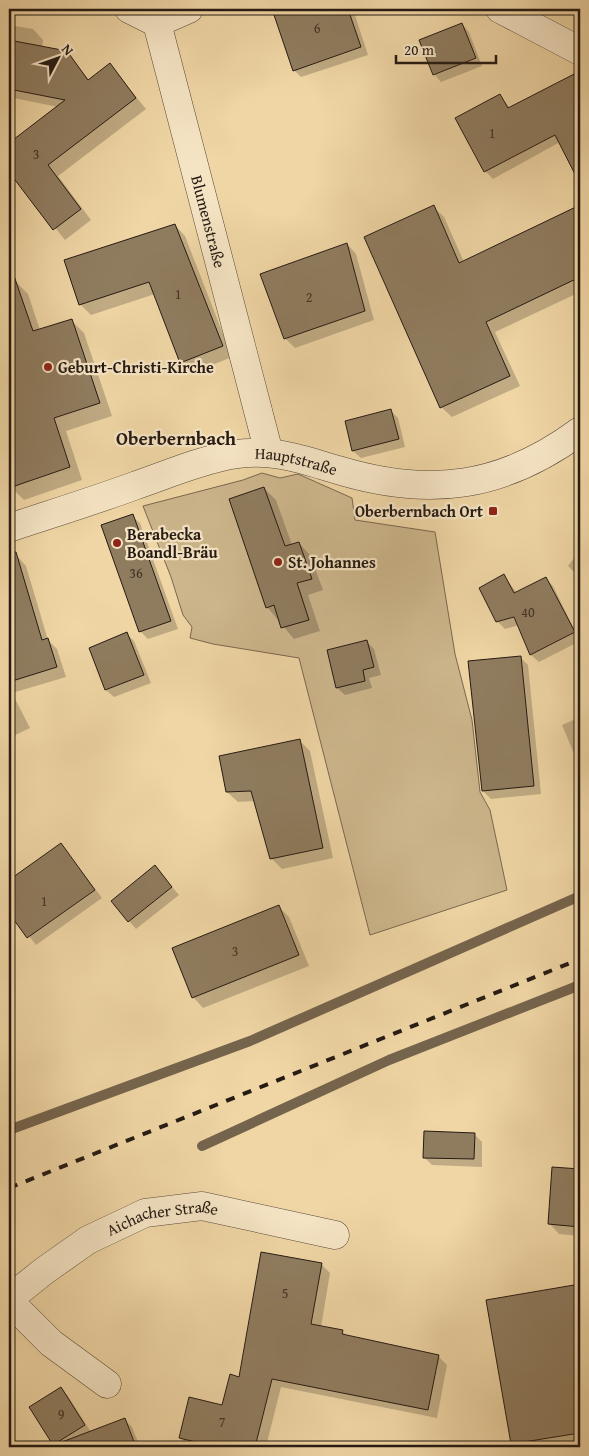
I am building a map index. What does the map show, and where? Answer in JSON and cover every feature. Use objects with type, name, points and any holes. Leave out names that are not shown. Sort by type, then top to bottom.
[{"type":"street","points":[[129,9],[158,23],[189,9]]},
{"type":"street","points":[[500,9],[580,51]]},
{"type":"street","name":"Blumenstraße","points":[[158,23],[269,453]]},
{"type":"street","name":"Hauptstraße","points":[[9,528],[231,455],[269,453],[302,458],[387,482],[422,486],[454,485],[496,476],[538,458],[580,431]]},
{"type":"street","name":"Aichacher Straße","points":[[107,1384],[51,1343],[9,1300],[44,1270],[88,1240],[145,1213],[202,1206],[335,1235]]},
{"type":"shaded area","points":[[262,473],[280,478],[298,474],[352,498],[355,520],[435,532],[455,654],[472,720],[480,792],[490,810],[507,890],[370,935],[299,658],[213,644],[190,638],[192,627],[183,615],[171,577],[143,506],[243,480]]},
{"type":"building","points":[[272,9],[348,9],[361,47],[293,71]]},
{"type":"building","points":[[462,23],[476,58],[433,75],[419,40]]},
{"type":"building","points":[[9,40],[67,51],[88,80],[110,63],[136,98],[48,165],[81,209],[53,230],[9,172],[9,143],[65,100],[9,89]]},
{"type":"building","points":[[580,71],[580,184],[555,135],[484,172],[455,118],[500,94],[508,108]]},
{"type":"building","points":[[434,205],[459,263],[580,205],[580,277],[486,322],[510,376],[440,408],[364,237]]},
{"type":"building","points":[[175,224],[223,346],[180,363],[149,282],[79,305],[64,260]]},
{"type":"building","points":[[347,243],[365,311],[284,339],[260,274]]},
{"type":"building","name":"Geburt-Christi-Kirche","points":[[9,273],[13,273],[33,331],[72,319],[100,403],[54,418],[70,467],[9,488]]},
{"type":"building","points":[[391,409],[399,439],[352,451],[345,421]]},
{"type":"building","name":"St. Johannes","points":[[264,487],[285,546],[299,542],[312,579],[297,583],[309,620],[281,628],[274,605],[266,608],[229,499]]},
{"type":"building","points":[[133,514],[171,621],[139,632],[101,525]]},
{"type":"building","points":[[16,552],[42,640],[48,638],[57,667],[9,682],[9,553]]},
{"type":"building","points":[[504,574],[514,593],[546,577],[575,632],[530,655],[514,617],[496,622],[479,588]]},
{"type":"building","points":[[127,632],[144,675],[105,690],[89,648]]},
{"type":"building","points":[[367,640],[374,667],[363,670],[365,681],[336,688],[327,650]]},
{"type":"building","points":[[521,656],[534,786],[482,791],[468,661]]},
{"type":"building","points":[[300,739],[323,848],[270,859],[251,791],[226,792],[219,756]]},
{"type":"building","points":[[61,843],[95,890],[27,938],[9,913],[9,880]]},
{"type":"building","points":[[155,865],[172,887],[128,922],[111,901]]},
{"type":"building","points":[[279,905],[299,955],[192,998],[172,948]]},
{"type":"building","points":[[424,1131],[475,1133],[474,1159],[423,1158]]},
{"type":"building","points":[[552,1167],[580,1169],[580,1227],[548,1224]]},
{"type":"building","points":[[261,1252],[322,1263],[311,1324],[343,1330],[342,1334],[439,1355],[428,1410],[272,1379],[255,1447],[217,1447],[179,1438],[189,1397],[222,1405],[230,1374],[239,1377]]},
{"type":"building","points":[[580,1284],[580,1433],[511,1444],[486,1300]]},
{"type":"building","points":[[61,1387],[85,1425],[53,1445],[29,1407]]},
{"type":"building","points":[[125,1418],[136,1447],[54,1447],[54,1445]]},
{"type":"waterway","points":[[9,1130],[250,1041],[580,896]]},
{"type":"waterway","points":[[202,1146],[389,1060],[580,985]]},
{"type":"railway","points":[[9,1188],[580,959]]},
{"type":"place","name":"Geburt-Christi-Kirche","points":[[48,367]]},
{"type":"place","name":"Oberbernbach Ort","points":[[493,511]]},
{"type":"place","name":"Berabecka Boandl-Bräu","points":[[117,543]]},
{"type":"place","name":"St. Johannes","points":[[278,562]]},
{"type":"district","name":"Oberbernbach","points":[[176,438]]}]
